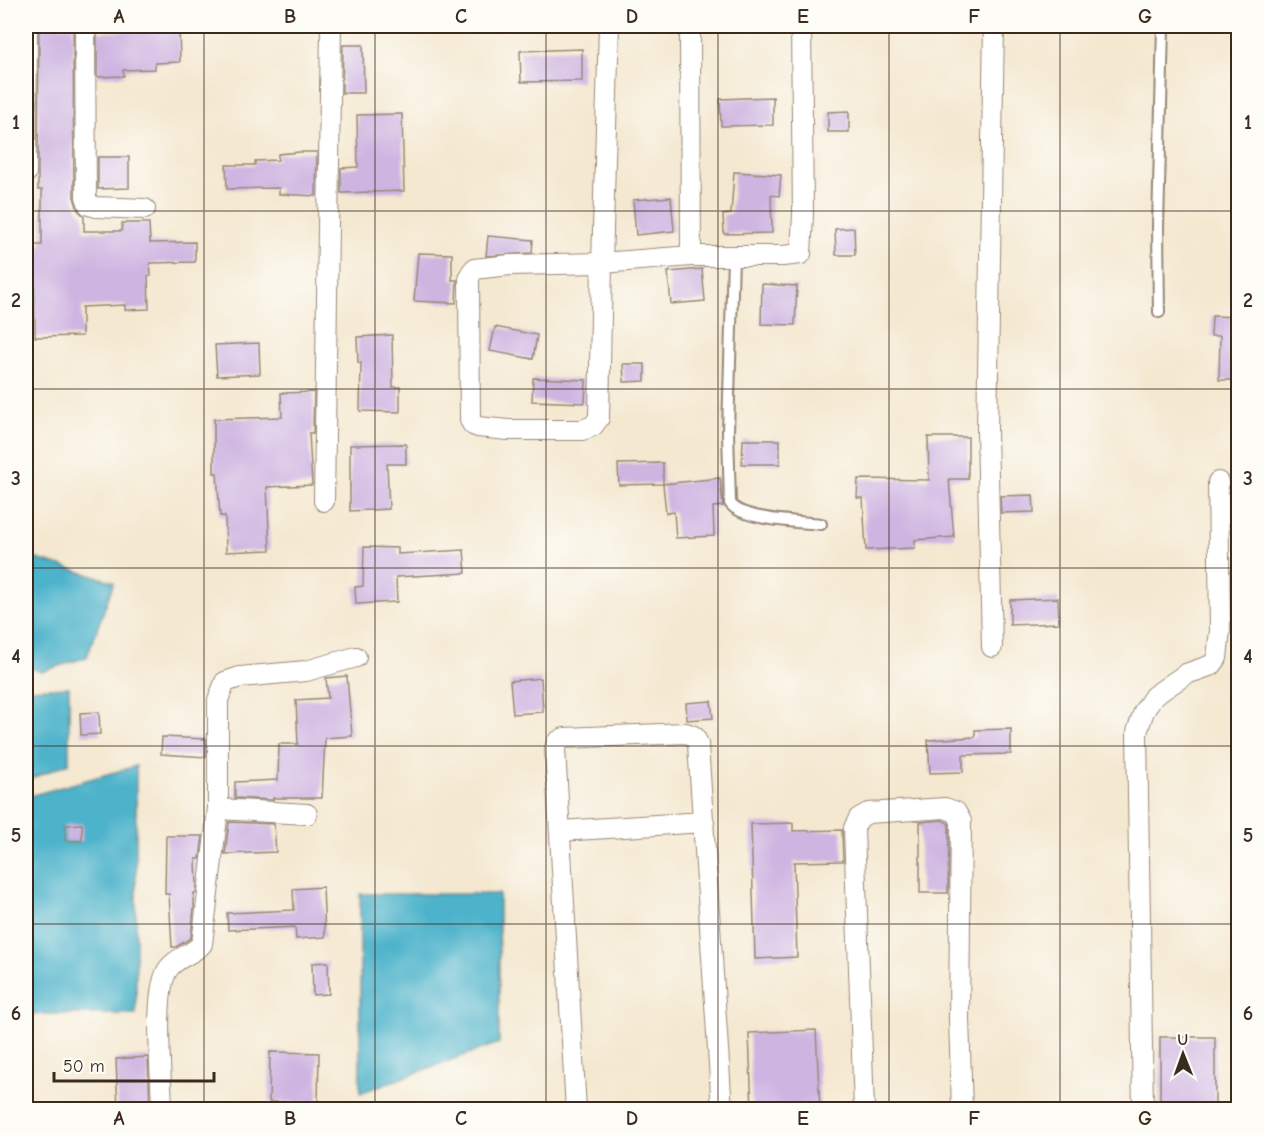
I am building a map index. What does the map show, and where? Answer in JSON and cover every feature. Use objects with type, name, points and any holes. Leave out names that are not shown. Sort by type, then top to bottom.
[{"type":"street","points":[[26,173],[27,26]]},
{"type":"street","points":[[85,26],[86,197],[89,205],[96,207],[145,209]]},
{"type":"street","points":[[324,501],[330,26]]},
{"type":"street","points":[[609,26],[602,264],[600,418],[593,426],[582,430],[508,429],[473,425],[470,420],[468,299],[471,273],[474,269],[602,264],[691,256],[783,256],[802,253],[801,26]]},
{"type":"street","points":[[992,648],[987,432],[994,26]]},
{"type":"street","points":[[690,27],[691,256]]},
{"type":"street","points":[[1143,1110],[1137,732],[1144,711],[1154,696],[1186,674],[1212,665],[1217,658],[1220,630],[1218,482]]},
{"type":"street","points":[[162,1110],[160,995],[168,968],[194,953],[202,944],[218,809],[218,700],[225,682],[240,676],[306,671],[356,657]]},
{"type":"street","points":[[576,1110],[555,749],[557,742],[564,738],[686,733],[694,736],[698,744],[722,1110]]},
{"type":"street","points":[[864,1110],[854,828],[859,818],[868,813],[945,808],[956,812],[961,821],[958,1018],[962,1110]]},
{"type":"street","points":[[218,809],[307,814]]},
{"type":"street","points":[[560,831],[704,822]]},
{"type":"lane","points":[[1159,312],[1158,227],[1163,26]]},
{"type":"lane","points":[[733,257],[728,432],[730,503],[734,509],[756,516],[821,524]]},
{"type":"water","points":[[37,559],[114,582],[87,657],[41,672],[26,666],[26,567]]},
{"type":"water","points":[[69,687],[69,763],[26,781],[26,689]]},
{"type":"water","points":[[136,766],[136,1014],[26,1014],[26,797]]},
{"type":"water","points":[[360,894],[499,894],[499,1043],[360,1093]]},
{"type":"building","points":[[39,26],[73,26],[74,197],[78,210],[84,216],[84,231],[122,231],[122,223],[149,223],[150,243],[195,242],[195,262],[150,263],[149,309],[125,310],[125,305],[82,307],[82,336],[35,337],[34,270],[30,270],[30,245],[42,245],[42,190],[38,190]]},
{"type":"building","points":[[154,27],[154,29],[179,28],[180,62],[155,63],[155,69],[123,70],[124,76],[97,77],[97,32]]},
{"type":"building","points":[[343,45],[363,45],[364,93],[342,93]]},
{"type":"building","points":[[582,49],[582,81],[521,82],[520,51]]},
{"type":"building","points":[[773,97],[773,125],[721,126],[720,99]]},
{"type":"building","points":[[849,111],[849,132],[828,132],[828,112]]},
{"type":"building","points":[[402,114],[404,191],[341,193],[341,168],[358,167],[357,115]]},
{"type":"building","points":[[317,152],[316,196],[279,194],[279,188],[227,189],[226,165],[255,165],[255,161],[278,160],[278,154]]},
{"type":"building","points":[[98,157],[129,157],[129,188],[98,189]]},
{"type":"building","points":[[734,172],[781,175],[779,196],[771,195],[772,233],[724,234],[723,215],[731,214]]},
{"type":"building","points":[[671,197],[674,231],[636,235],[633,200]]},
{"type":"building","points":[[854,228],[855,255],[836,255],[835,229]]},
{"type":"building","points":[[488,236],[533,240],[532,253],[486,256]]},
{"type":"building","points":[[418,253],[452,254],[452,280],[457,280],[456,303],[414,301]]},
{"type":"building","points":[[702,269],[705,301],[671,304],[668,272]]},
{"type":"building","points":[[762,284],[797,286],[795,325],[761,324]]},
{"type":"building","points":[[1212,316],[1239,317],[1239,380],[1219,380],[1220,336],[1211,336]]},
{"type":"building","points":[[495,327],[537,335],[533,359],[490,351]]},
{"type":"building","points":[[392,335],[393,387],[400,387],[400,412],[360,411],[361,363],[358,363],[357,337]]},
{"type":"building","points":[[259,343],[260,374],[217,376],[215,345]]},
{"type":"building","points":[[623,364],[645,364],[645,381],[624,382]]},
{"type":"building","points":[[533,378],[586,380],[585,403],[532,401]]},
{"type":"building","points":[[314,392],[313,433],[309,433],[312,485],[267,487],[270,550],[226,552],[225,516],[220,516],[217,473],[214,473],[214,419],[282,417],[281,393]]},
{"type":"building","points":[[928,437],[968,437],[968,479],[949,479],[954,537],[915,540],[915,548],[866,550],[863,498],[857,498],[858,479],[929,480]]},
{"type":"building","points":[[743,440],[780,440],[780,464],[742,464]]},
{"type":"building","points":[[406,444],[406,464],[387,464],[389,509],[350,511],[350,445]]},
{"type":"building","points":[[663,463],[663,484],[619,485],[618,464]]},
{"type":"building","points":[[720,478],[723,506],[713,507],[714,536],[676,538],[674,512],[666,513],[663,484]]},
{"type":"building","points":[[1033,495],[1034,512],[1001,513],[1000,496]]},
{"type":"building","points":[[364,547],[398,548],[398,554],[464,550],[466,573],[396,577],[397,602],[356,604],[355,587],[363,586]]},
{"type":"building","points":[[1058,598],[1059,623],[1010,625],[1010,600]]},
{"type":"building","points":[[347,676],[352,736],[325,738],[322,798],[273,798],[273,800],[235,798],[235,782],[278,780],[279,744],[298,744],[296,700],[328,698],[326,678]]},
{"type":"building","points":[[541,678],[543,712],[513,714],[510,681]]},
{"type":"building","points":[[711,701],[713,718],[687,720],[686,703]]},
{"type":"building","points":[[99,712],[100,734],[81,735],[80,713]]},
{"type":"building","points":[[1011,729],[1011,754],[963,755],[963,772],[930,773],[928,740],[975,737],[975,730]]},
{"type":"building","points":[[162,737],[206,739],[206,757],[161,754]]},
{"type":"building","points":[[943,820],[949,824],[948,893],[920,893],[920,822]]},
{"type":"building","points":[[229,822],[274,824],[276,852],[225,854]]},
{"type":"building","points":[[793,823],[793,831],[842,830],[843,861],[794,862],[797,957],[755,959],[751,824]]},
{"type":"building","points":[[82,824],[82,841],[65,841],[65,825]]},
{"type":"building","points":[[166,836],[203,836],[200,859],[196,859],[197,887],[194,893],[191,938],[176,947],[172,947],[169,894],[165,894]]},
{"type":"building","points":[[323,887],[325,937],[296,939],[295,927],[228,930],[227,913],[294,910],[293,889]]},
{"type":"building","points":[[328,962],[329,994],[313,995],[312,963]]},
{"type":"building","points":[[816,1030],[820,1110],[752,1110],[749,1033]]},
{"type":"building","points":[[1160,1037],[1215,1037],[1215,1110],[1160,1110]]},
{"type":"building","points":[[270,1052],[319,1053],[318,1102],[269,1102]]},
{"type":"building","points":[[148,1057],[150,1110],[118,1110],[116,1059]]}]
